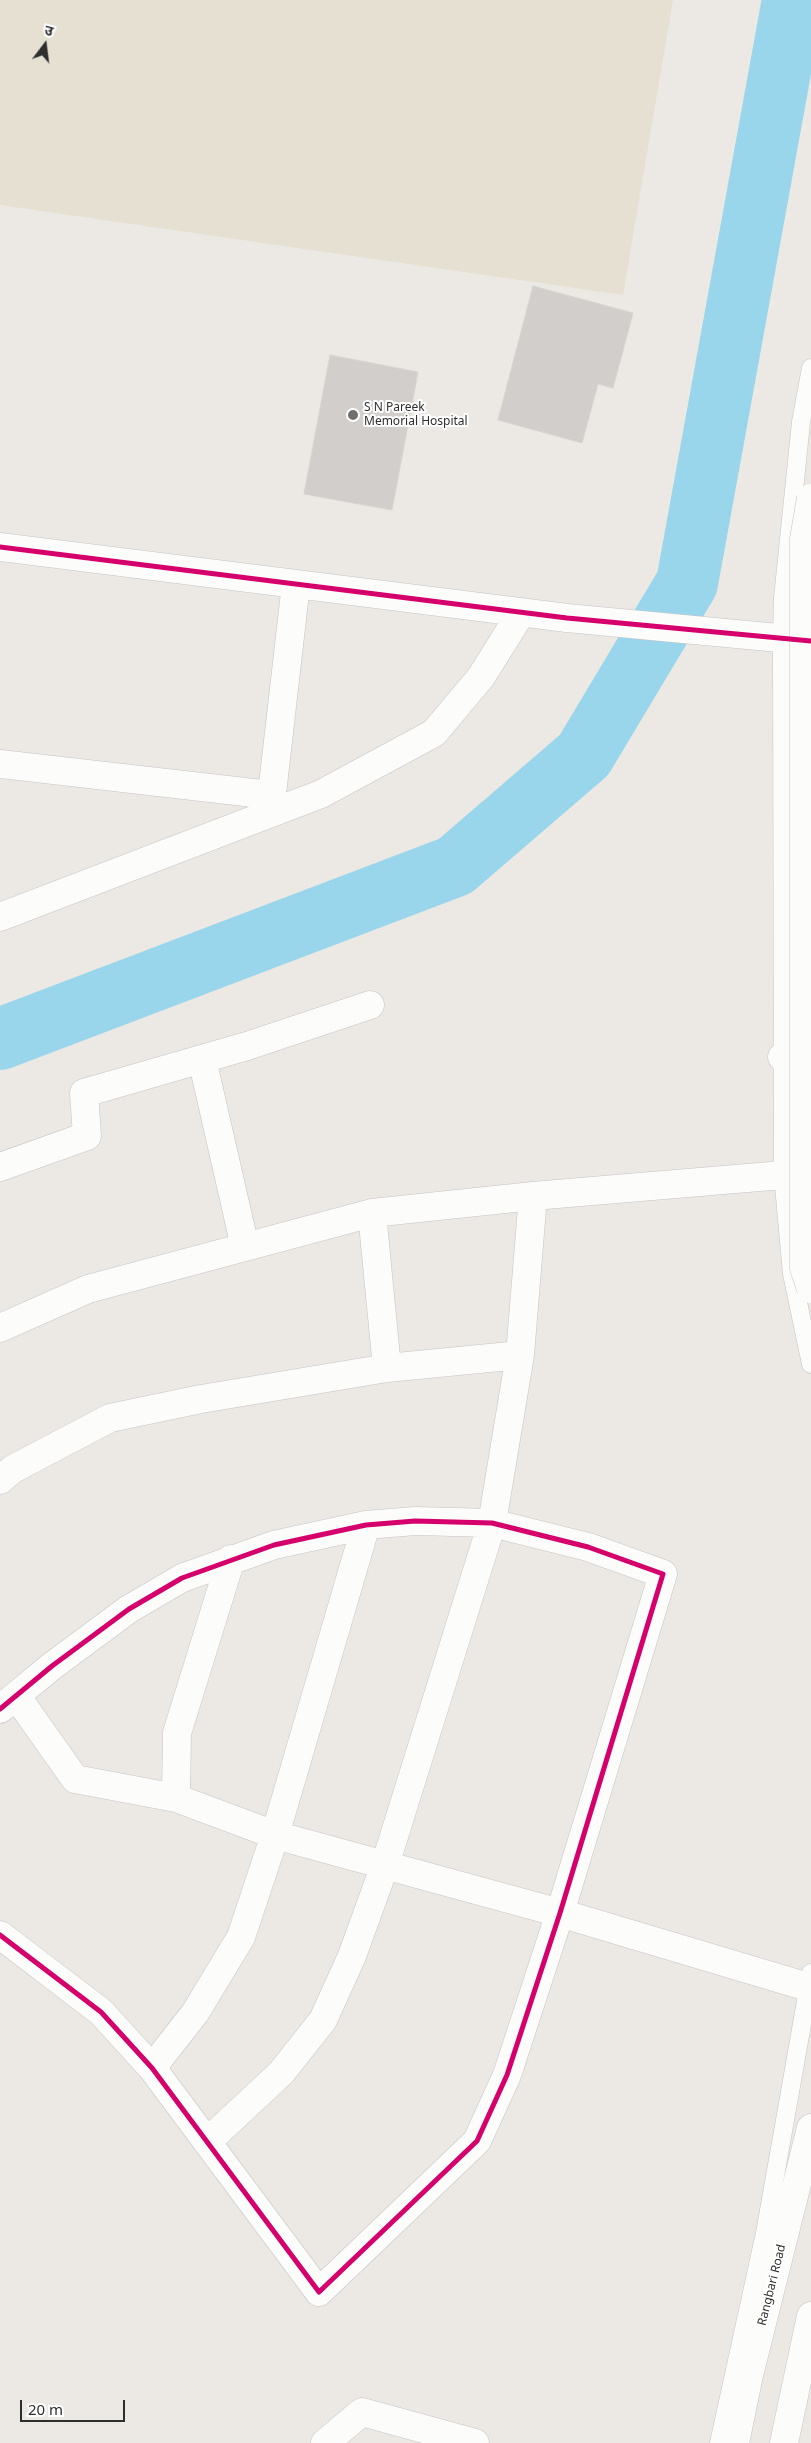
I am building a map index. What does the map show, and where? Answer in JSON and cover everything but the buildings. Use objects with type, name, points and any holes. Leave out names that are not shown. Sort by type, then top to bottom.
[{"type":"street","points":[[811,498],[804,539],[804,1268],[811,1289]]},
{"type":"street","points":[[0,547],[520,613],[811,641]]},
{"type":"street","points":[[270,804],[296,584]]},
{"type":"street","points":[[0,916],[270,804],[321,794],[434,733],[481,677],[520,613]]},
{"type":"street","points":[[0,764],[270,804]]},
{"type":"street","points":[[0,1167],[87,1136],[84,1093],[202,1059],[370,1006]]},
{"type":"street","points":[[782,1057],[811,1059]]},
{"type":"street","points":[[202,1059],[245,1247]]},
{"type":"street","points":[[0,1328],[88,1289],[372,1212],[533,1196],[783,1175]]},
{"type":"street","points":[[207,2142],[280,2073],[323,2020],[352,1956],[385,1865],[492,1523],[520,1355],[533,1196]]},
{"type":"street","points":[[372,1212],[387,1368]]},
{"type":"street","points":[[0,1480],[13,1469],[110,1418],[201,1399],[387,1368],[520,1355]]},
{"type":"street","points":[[0,1935],[100,2012],[152,2068],[319,2292],[477,2142],[507,2075],[560,1913],[663,1574],[588,1547],[492,1523],[415,1521],[366,1525],[274,1545],[231,1558],[182,1578],[129,1609],[52,1666],[9,1703],[75,1779],[176,1798],[275,1835],[560,1913],[809,1980]]},
{"type":"street","points":[[152,2068],[195,2014],[241,1937],[275,1835],[366,1525]]},
{"type":"street","points":[[176,1798],[178,1733],[231,1558]]},
{"type":"street","name":"Rangbari Road","points":[[736,2443],[749,2375],[811,2128]]},
{"type":"street","points":[[784,2443],[811,2316]]},
{"type":"street","points":[[325,2443],[362,2412],[475,2443]]},
{"type":"lane","points":[[811,368],[801,422],[783,598],[776,637],[783,903],[783,1175],[792,1274],[811,1364]]},
{"type":"lane","points":[[719,2443],[765,2233],[809,1980]]},
{"type":"shaded area","points":[[0,0],[673,0],[623,295],[0,205]]},
{"type":"waterway","points":[[0,1039],[455,866],[584,755],[687,583],[793,0]]},
{"type":"cycle path","points":[[0,547],[567,618],[811,641]]},
{"type":"cycle path","points":[[0,1709],[52,1666],[129,1609],[182,1578],[274,1545],[366,1525],[415,1521],[492,1523],[588,1547],[663,1574],[560,1913],[507,2075],[477,2141],[319,2292],[152,2068],[101,2012],[0,1935]]},
{"type":"place","name":"S N Pareek Memorial Hospital","points":[[353,415]]}]
